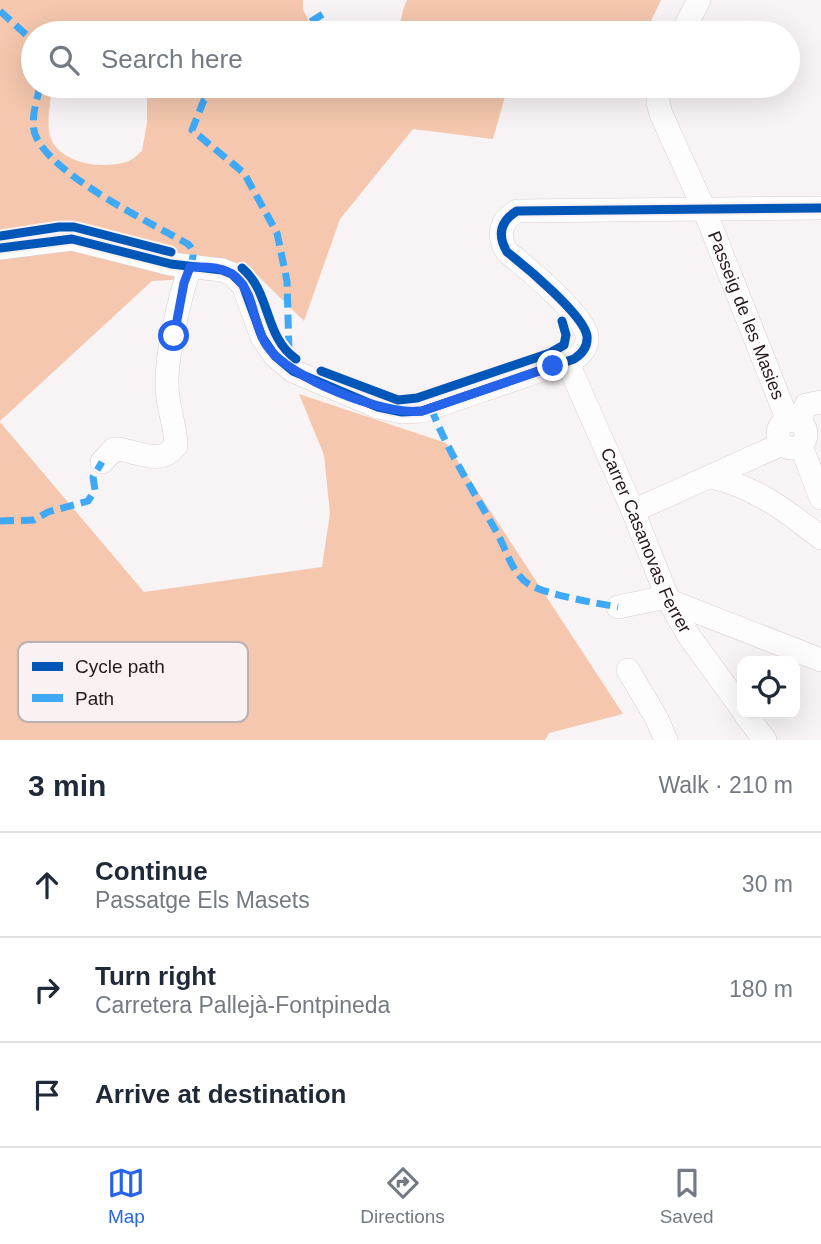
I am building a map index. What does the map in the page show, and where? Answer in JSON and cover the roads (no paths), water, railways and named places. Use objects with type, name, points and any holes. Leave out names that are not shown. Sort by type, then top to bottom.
[{"type":"street","points":[[688,21],[699,0]]},
{"type":"street","name":"Passeig de les Masies","points":[[658,98],[661,114],[794,421],[806,433],[791,445]]},
{"type":"street","points":[[0,248],[72,239],[190,267],[222,270],[238,278],[248,296],[262,337],[284,365],[309,379],[378,407],[402,412],[422,411],[567,361],[580,355],[585,349],[585,329],[568,309],[508,252],[500,236],[507,217],[517,211],[821,208]]},
{"type":"street","points":[[102,462],[114,449],[135,451],[155,458],[170,453],[176,446],[168,405],[167,367],[184,283],[190,267]]},
{"type":"street","name":"Carrer Casanovas Ferrer","points":[[567,361],[634,512],[668,599],[689,636],[737,702]]},
{"type":"street","points":[[794,421],[806,405],[821,402]]},
{"type":"street","points":[[634,512],[791,445],[821,498]]},
{"type":"street","points":[[712,477],[733,482],[785,509],[821,538]]},
{"type":"street","points":[[618,607],[657,597],[668,599],[821,660]]},
{"type":"street","points":[[628,670],[657,719],[666,740]]},
{"type":"street","points":[[750,719],[765,740]]}]
